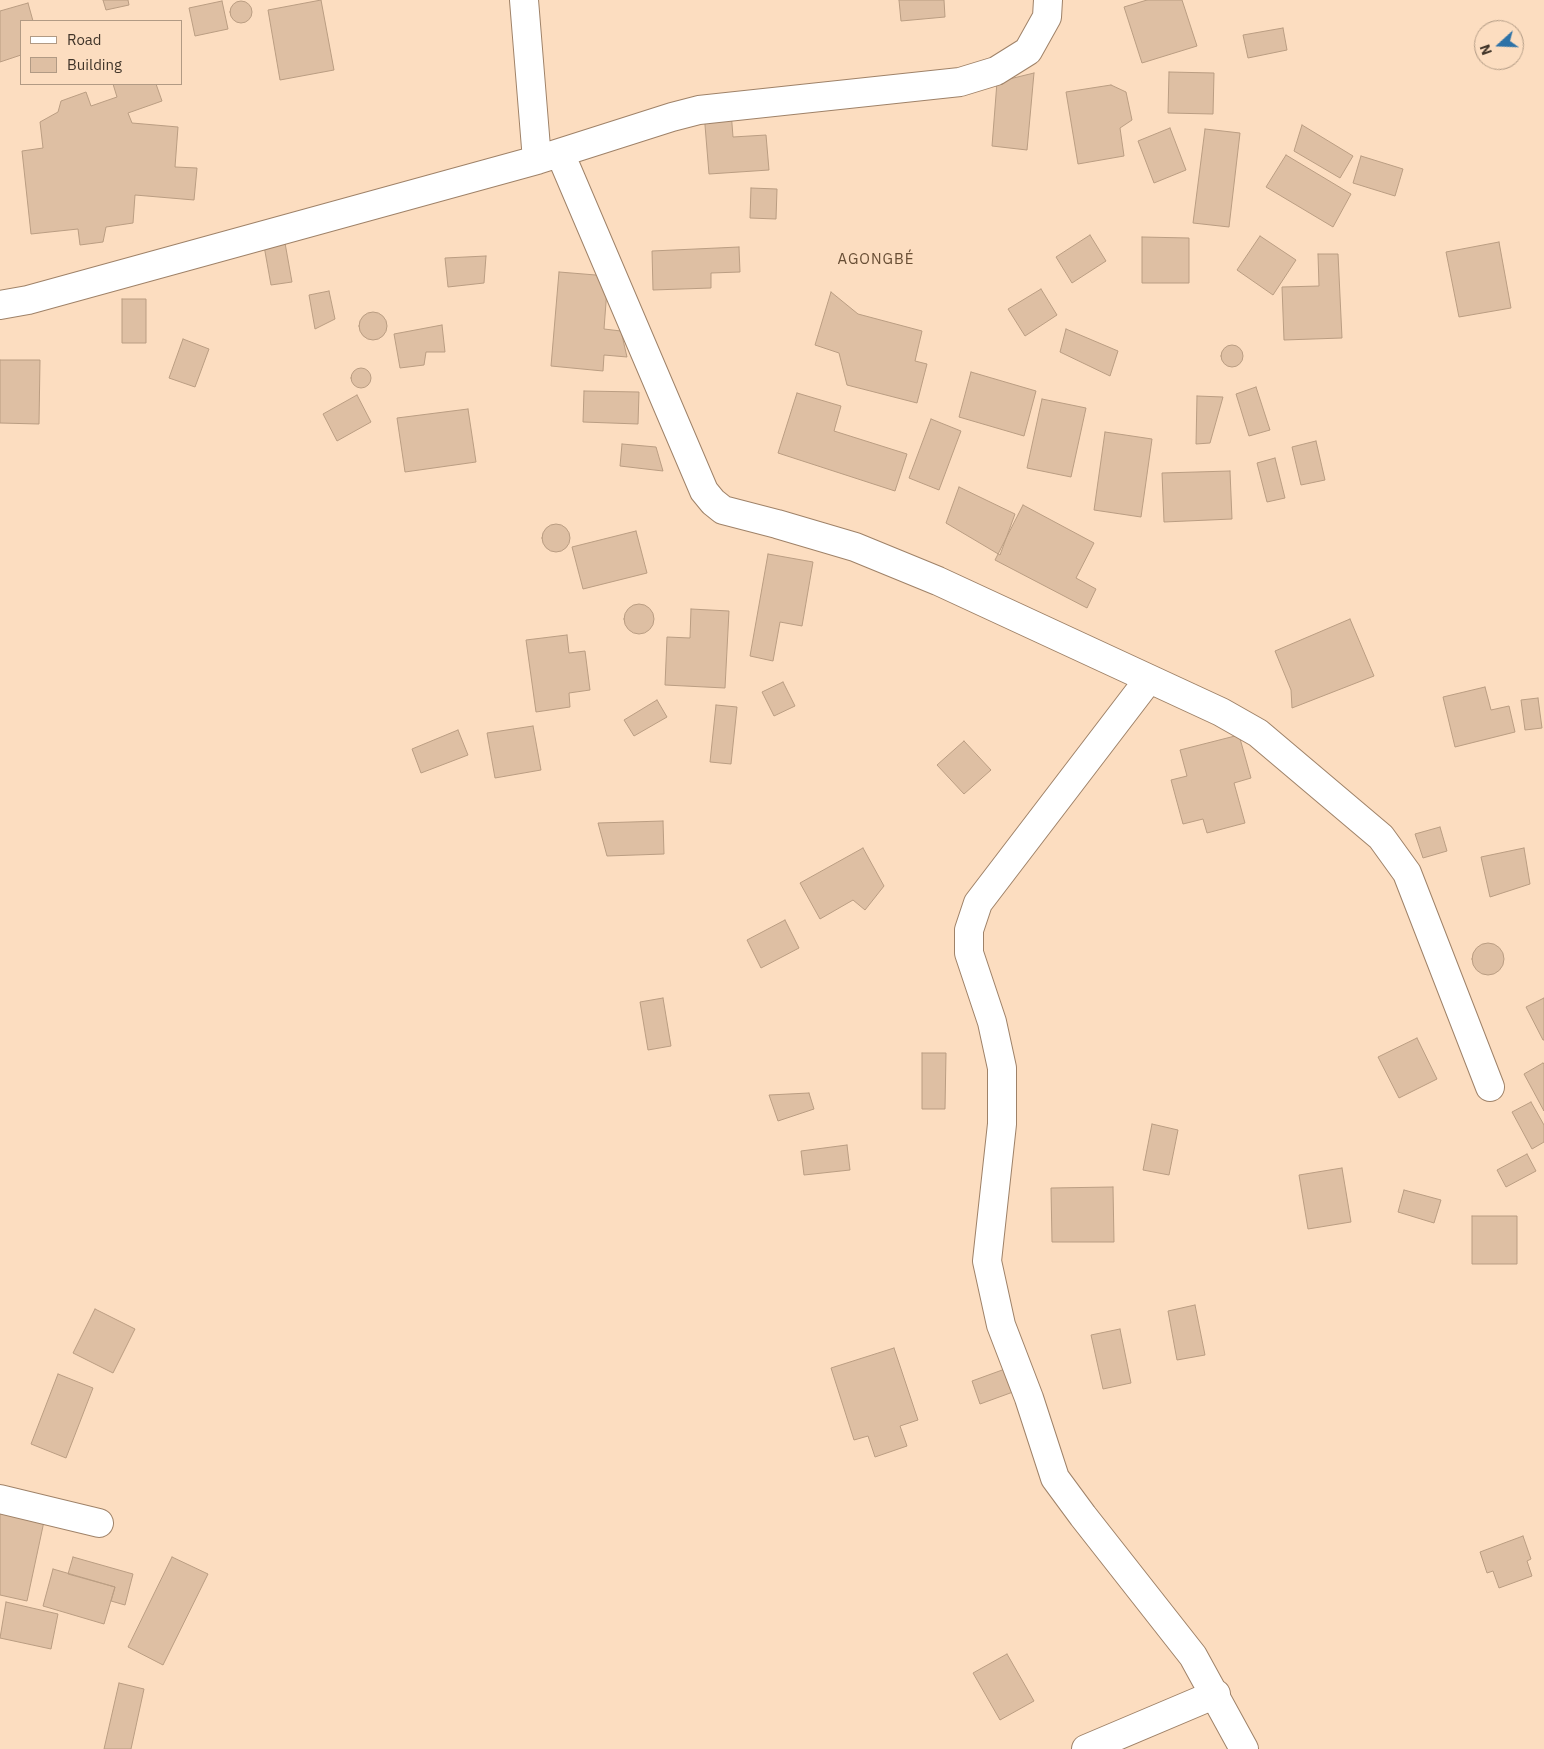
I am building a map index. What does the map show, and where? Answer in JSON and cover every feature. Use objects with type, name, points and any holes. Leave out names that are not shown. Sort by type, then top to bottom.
[{"type":"street","points":[[524,0],[549,156],[704,491],[712,502],[723,510],[855,547],[938,581],[1221,712],[1258,733],[1381,837],[1408,873],[1490,1087]]},
{"type":"street","points":[[0,305],[28,300],[549,156],[699,110],[960,82],[996,71],[1028,51],[1047,17],[1048,0]]},
{"type":"street","points":[[1149,679],[978,903],[969,930],[969,952],[992,1022],[1002,1068],[1002,1124],[986,1261],[1001,1325],[1029,1398],[1055,1478],[1193,1656],[1216,1694],[1244,1749]]},
{"type":"street","points":[[0,1499],[99,1523]]},
{"type":"street","points":[[1086,1749],[1216,1694]]},
{"type":"building","points":[[103,0],[128,0],[129,5],[106,10]]},
{"type":"building","points":[[321,0],[334,70],[280,80],[268,10]]},
{"type":"building","points":[[899,0],[944,0],[945,17],[901,21]]},
{"type":"building","points":[[1147,0],[1182,0],[1197,46],[1142,63],[1124,7]]},
{"type":"building","points":[[222,1],[228,29],[195,36],[189,8]]},
{"type":"building","points":[[241,1],[251,8],[252,12],[245,22],[241,23],[231,16],[230,12],[237,2]]},
{"type":"building","points":[[28,3],[33,20],[20,20],[20,55],[0,62],[0,11]]},
{"type":"building","points":[[1283,28],[1287,50],[1248,58],[1243,35]]},
{"type":"building","points":[[1169,72],[1214,73],[1213,114],[1168,113]]},
{"type":"building","points":[[1034,73],[1027,150],[992,146],[997,82]]},
{"type":"building","points":[[113,85],[156,85],[162,101],[128,113],[132,123],[178,127],[175,167],[197,168],[194,200],[135,195],[133,223],[106,227],[103,242],[80,245],[78,229],[31,234],[22,151],[43,148],[40,122],[58,112],[61,101],[86,92],[91,106],[117,97]]},
{"type":"building","points":[[1111,85],[1126,92],[1132,120],[1120,128],[1124,156],[1078,164],[1066,92]]},
{"type":"building","points":[[731,111],[733,137],[766,135],[769,170],[709,174],[704,113]]},
{"type":"building","points":[[1302,125],[1353,156],[1340,178],[1294,151]]},
{"type":"building","points":[[1170,128],[1186,170],[1154,183],[1138,141]]},
{"type":"building","points":[[1205,129],[1240,133],[1229,227],[1193,223]]},
{"type":"building","points":[[1286,155],[1351,194],[1333,227],[1266,187]]},
{"type":"building","points":[[1361,156],[1403,169],[1395,196],[1353,183]]},
{"type":"building","points":[[751,188],[777,189],[776,219],[750,218]]},
{"type":"building","points":[[1090,235],[1106,261],[1072,283],[1056,257]]},
{"type":"building","points":[[1260,236],[1296,260],[1273,295],[1237,270]]},
{"type":"building","points":[[1142,237],[1189,238],[1189,283],[1142,283]]},
{"type":"building","points":[[1499,242],[1511,308],[1459,317],[1446,252]]},
{"type":"building","points":[[285,243],[292,282],[271,285],[264,246]]},
{"type":"building","points":[[739,247],[740,272],[711,273],[711,288],[653,290],[652,251]]},
{"type":"building","points":[[1318,254],[1338,254],[1342,338],[1284,340],[1282,287],[1319,286]]},
{"type":"building","points":[[486,256],[484,283],[448,287],[445,258]]},
{"type":"building","points":[[559,272],[608,276],[604,329],[621,331],[627,357],[604,355],[603,371],[551,366]]},
{"type":"building","points":[[1041,289],[1057,315],[1025,336],[1008,309]]},
{"type":"building","points":[[329,291],[335,319],[315,329],[309,295]]},
{"type":"building","points":[[831,292],[858,314],[922,331],[915,361],[927,364],[917,403],[847,385],[839,353],[815,345]]},
{"type":"building","points":[[122,299],[146,299],[146,343],[122,343]]},
{"type":"building","points":[[373,312],[383,316],[387,326],[383,336],[373,340],[363,336],[359,326],[363,316]]},
{"type":"building","points":[[442,325],[445,352],[426,352],[424,365],[400,368],[394,334]]},
{"type":"building","points":[[1066,329],[1118,351],[1110,376],[1060,352]]},
{"type":"building","points":[[183,339],[209,349],[195,387],[169,378]]},
{"type":"building","points":[[1232,345],[1240,348],[1243,356],[1240,364],[1232,367],[1224,364],[1221,356],[1224,348]]},
{"type":"building","points":[[0,360],[40,360],[39,424],[0,423]]},
{"type":"building","points":[[361,368],[368,371],[371,378],[368,385],[361,388],[354,385],[351,378],[354,371]]},
{"type":"building","points":[[971,372],[1036,391],[1024,436],[959,417]]},
{"type":"building","points":[[1256,387],[1270,430],[1249,436],[1236,394]]},
{"type":"building","points":[[584,391],[639,392],[638,424],[583,422]]},
{"type":"building","points":[[797,393],[841,406],[834,431],[907,454],[895,491],[778,453]]},
{"type":"building","points":[[357,395],[371,422],[337,441],[323,414]]},
{"type":"building","points":[[1197,396],[1223,397],[1210,443],[1196,444]]},
{"type":"building","points":[[1042,399],[1086,408],[1071,477],[1027,468]]},
{"type":"building","points":[[468,409],[476,462],[405,472],[397,418]]},
{"type":"building","points":[[931,419],[961,431],[939,490],[909,478]]},
{"type":"building","points":[[1105,432],[1152,439],[1141,517],[1094,510]]},
{"type":"building","points":[[1316,441],[1325,480],[1301,485],[1292,447]]},
{"type":"building","points":[[622,444],[656,447],[663,471],[620,466]]},
{"type":"building","points":[[1275,458],[1285,498],[1267,502],[1257,463]]},
{"type":"building","points":[[1230,471],[1232,519],[1164,522],[1162,473]]},
{"type":"building","points":[[959,487],[1015,514],[1000,555],[946,523]]},
{"type":"building","points":[[1023,505],[1094,543],[1076,578],[1096,589],[1087,608],[995,560]]},
{"type":"building","points":[[556,524],[566,528],[570,538],[566,548],[556,552],[546,548],[542,538],[546,528]]},
{"type":"building","points":[[636,531],[647,573],[583,589],[572,547]]},
{"type":"building","points":[[768,554],[813,562],[802,626],[780,622],[773,661],[750,656]]},
{"type":"building","points":[[639,604],[645,605],[653,613],[653,625],[645,633],[639,634],[633,633],[625,625],[624,619],[625,613],[633,605]]},
{"type":"building","points":[[691,609],[729,611],[725,688],[665,685],[667,637],[690,638]]},
{"type":"building","points":[[1350,619],[1374,676],[1292,708],[1291,690],[1275,651]]},
{"type":"building","points":[[567,635],[569,653],[585,651],[590,690],[569,693],[570,707],[536,712],[526,640]]},
{"type":"building","points":[[783,682],[795,706],[774,716],[762,692]]},
{"type":"building","points":[[1485,687],[1491,710],[1509,706],[1515,732],[1455,747],[1443,697]]},
{"type":"building","points":[[1538,698],[1542,728],[1525,730],[1521,700]]},
{"type":"building","points":[[657,700],[667,717],[634,736],[624,720]]},
{"type":"building","points":[[716,705],[737,707],[731,764],[710,762]]},
{"type":"building","points":[[533,726],[541,770],[495,778],[487,733]]},
{"type":"building","points":[[458,730],[468,755],[421,773],[412,749]]},
{"type":"building","points":[[1239,735],[1251,778],[1234,783],[1245,823],[1207,833],[1203,819],[1183,824],[1171,780],[1187,776],[1180,750]]},
{"type":"building","points":[[964,741],[991,770],[964,794],[937,765]]},
{"type":"building","points":[[663,821],[664,854],[607,856],[598,823]]},
{"type":"building","points":[[1440,827],[1447,851],[1423,858],[1415,834]]},
{"type":"building","points":[[863,848],[884,886],[865,910],[853,900],[820,919],[800,883]]},
{"type":"building","points":[[1524,848],[1530,884],[1490,897],[1481,857]]},
{"type":"building","points":[[785,920],[799,948],[761,968],[747,940]]},
{"type":"building","points":[[1488,943],[1499,948],[1504,959],[1499,970],[1488,975],[1477,970],[1472,959],[1477,948]]},
{"type":"building","points":[[663,998],[671,1046],[648,1050],[640,1002]]},
{"type":"building","points":[[1544,998],[1544,1040],[1543,1040],[1526,1007]]},
{"type":"building","points":[[1417,1038],[1437,1079],[1399,1098],[1378,1057]]},
{"type":"building","points":[[922,1053],[946,1053],[945,1109],[922,1109]]},
{"type":"building","points":[[1544,1064],[1544,1111],[1524,1074]]},
{"type":"building","points":[[809,1093],[814,1109],[778,1121],[769,1095]]},
{"type":"building","points":[[1531,1102],[1544,1125],[1544,1142],[1532,1149],[1512,1112]]},
{"type":"building","points":[[1152,1124],[1178,1130],[1169,1175],[1143,1170]]},
{"type":"building","points":[[847,1145],[850,1170],[804,1175],[801,1151]]},
{"type":"building","points":[[1527,1154],[1536,1171],[1506,1187],[1497,1170]]},
{"type":"building","points":[[1342,1168],[1351,1222],[1308,1229],[1299,1175]]},
{"type":"building","points":[[1113,1187],[1114,1242],[1052,1242],[1051,1188]]},
{"type":"building","points":[[1404,1190],[1441,1200],[1434,1223],[1398,1212]]},
{"type":"building","points":[[1472,1216],[1517,1216],[1517,1264],[1472,1264]]},
{"type":"building","points":[[1195,1305],[1205,1355],[1177,1360],[1168,1311]]},
{"type":"building","points":[[95,1309],[135,1329],[113,1373],[73,1353]]},
{"type":"building","points":[[1120,1329],[1131,1383],[1103,1389],[1091,1335]]},
{"type":"building","points":[[894,1348],[918,1420],[900,1426],[907,1446],[875,1457],[868,1436],[854,1440],[831,1368]]},
{"type":"building","points":[[1005,1369],[1013,1392],[980,1404],[972,1381]]},
{"type":"building","points":[[58,1374],[93,1388],[66,1458],[31,1444]]},
{"type":"building","points":[[0,1502],[46,1512],[27,1601],[0,1595]]},
{"type":"building","points":[[1523,1536],[1531,1559],[1527,1561],[1532,1576],[1499,1588],[1493,1571],[1487,1573],[1480,1552]]},
{"type":"building","points":[[73,1557],[133,1574],[125,1605],[111,1601],[115,1587],[68,1574]]},
{"type":"building","points":[[172,1557],[208,1574],[163,1665],[128,1647]]},
{"type":"building","points":[[53,1569],[115,1587],[104,1624],[43,1606]]},
{"type":"building","points":[[6,1602],[58,1614],[51,1649],[0,1638]]},
{"type":"building","points":[[1007,1654],[1034,1701],[1000,1720],[973,1673]]},
{"type":"building","points":[[119,1683],[144,1689],[131,1749],[104,1749]]},
{"type":"district","name":"AGONGBÉ","points":[[876,260]]}]
